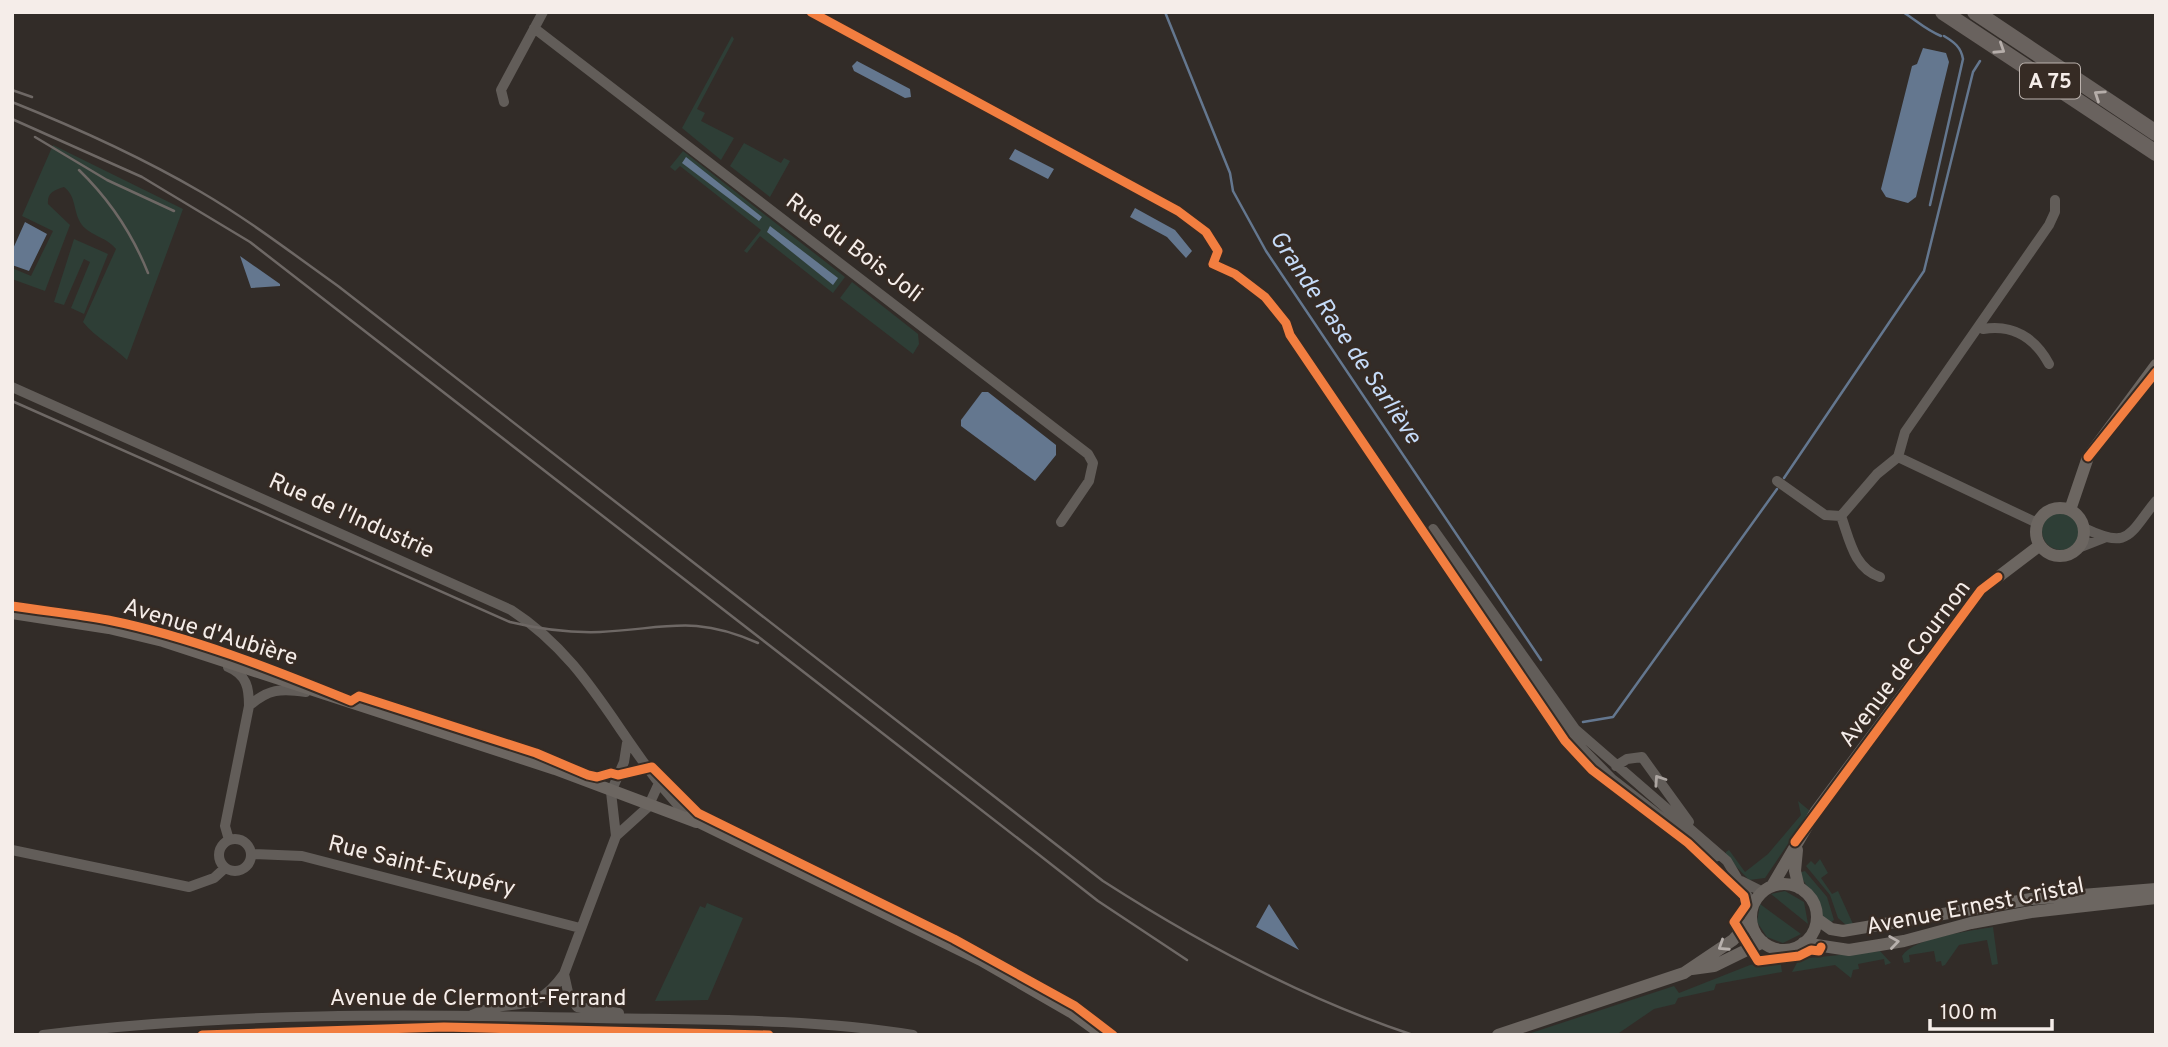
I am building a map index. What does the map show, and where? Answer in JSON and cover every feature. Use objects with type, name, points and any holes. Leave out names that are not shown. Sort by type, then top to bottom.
[{"type":"highway","name":"A 75","points":[[1943,12],[2156,153]]},
{"type":"highway","name":"A 75","points":[[1975,12],[2156,133]]},
{"type":"main road","points":[[2070,510],[2088,457],[2156,365]]},
{"type":"main road","points":[[2051,509],[2070,510],[2079,517],[2084,527],[2078,548],[2069,555],[2048,553],[2039,546],[2035,530],[2037,523],[2051,509]]},
{"type":"main road","name":"Avenue de Cournon","points":[[1767,889],[1816,811],[1981,590],[2039,546]]},
{"type":"main road","name":"Avenue de Cournon","points":[[1799,888],[1795,857],[1803,836],[1998,576]]},
{"type":"main road","name":"Avenue d'Aubière","points":[[12,606],[131,626],[612,789],[692,820],[833,886],[968,954],[1071,1012],[1103,1035]]},
{"type":"main road","name":"Avenue d'Aubière","points":[[12,613],[109,628],[163,640],[262,670]]},
{"type":"main road","points":[[1691,969],[1733,940],[1751,920],[1753,905],[1767,889],[1788,884],[1799,888],[1812,901],[1816,919],[1812,933],[1803,943],[1784,949],[1763,942],[1751,920]]},
{"type":"main road","name":"Avenue Ernest Cristal","points":[[1816,919],[1831,929],[1843,931],[2031,899],[2156,888]]},
{"type":"main road","name":"Avenue Ernest Cristal","points":[[1803,943],[1849,950],[1904,941],[1971,923],[2031,912],[2156,898]]},
{"type":"main road","points":[[1498,1035],[1691,969],[1714,966],[1763,942]]},
{"type":"street","points":[[505,102],[501,90],[543,12]]},
{"type":"street","name":"Rue du Bois Joli","points":[[534,28],[1088,454],[1093,463],[1088,481],[1061,522]]},
{"type":"street","points":[[1841,516],[1877,474],[1898,457],[1905,432],[2049,225],[2055,212],[2055,200]]},
{"type":"street","points":[[1979,326],[1983,329],[2005,327],[2015,330],[2041,349],[2049,364]]},
{"type":"street","name":"Rue de l'Industrie","points":[[12,387],[511,610],[570,658],[598,693],[627,743],[692,820]]},
{"type":"street","points":[[1898,457],[2037,523]]},
{"type":"street","points":[[1777,481],[1825,515],[1841,516]]},
{"type":"street","points":[[2084,527],[2116,540],[2132,533],[2156,501]]},
{"type":"street","points":[[1841,516],[1860,565],[1868,573],[1881,577]]},
{"type":"street","points":[[1753,905],[1736,876],[1727,861],[1692,828],[1581,736],[1553,703],[1433,529],[1442,551],[1562,728],[1612,779],[1736,876],[1750,888],[1767,889]]},
{"type":"street","points":[[2078,548],[2106,537]]},
{"type":"street","name":"Avenue d'Aubière","points":[[163,640],[239,671],[249,688],[249,706]]},
{"type":"street","points":[[249,688],[262,670]]},
{"type":"street","points":[[262,670],[264,693]]},
{"type":"street","name":"Avenue d'Aubière","points":[[249,706],[264,693],[286,689],[351,701]]},
{"type":"street","points":[[229,840],[225,826],[249,706]]},
{"type":"street","points":[[616,836],[612,789],[624,762],[627,743]]},
{"type":"street","points":[[1614,764],[1642,757],[1692,828]]},
{"type":"street","points":[[472,1015],[491,1006],[531,1004],[554,988],[564,974],[616,836],[649,804],[659,783]]},
{"type":"street","points":[[229,840],[244,841],[252,854],[245,868],[235,872],[225,868],[219,853],[229,840]]},
{"type":"street","points":[[12,850],[189,887],[202,884],[225,868]]},
{"type":"street","name":"Rue Saint-Exupéry","points":[[252,854],[302,856],[580,928]]},
{"type":"street","points":[[564,974],[568,992],[577,1007],[668,1020]]},
{"type":"street","name":"Avenue de Clermont-Ferrand","points":[[43,1035],[105,1027],[324,1016],[472,1015],[821,1023],[913,1035]]},
{"type":"green space","points":[[732,36],[734,39],[697,109],[705,113],[701,121],[734,138],[721,160],[682,128]]},
{"type":"green space","points":[[744,143],[781,163],[784,158],[790,161],[770,197],[730,166]]},
{"type":"green space","points":[[53,145],[183,209],[127,360],[83,322],[116,249],[83,227],[71,194],[64,187],[52,192],[48,200],[48,204],[70,225],[45,291],[12,279],[12,268],[31,276],[53,231],[22,216]]},
{"type":"green space","points":[[683,151],[845,277],[833,293],[760,236],[747,253],[744,251],[761,230],[680,166],[675,171],[670,167]]},
{"type":"green space","points":[[74,239],[108,254],[84,314],[71,308],[90,262],[84,259],[64,305],[54,302]]},
{"type":"green space","points":[[852,282],[918,334],[919,344],[913,354],[840,298]]},
{"type":"green space","points":[[2061,512],[2074,518],[2080,531],[2074,544],[2061,550],[2048,544],[2042,531],[2048,518]]},
{"type":"green space","points":[[1798,801],[1810,811],[1765,878],[1749,880],[1725,855],[1726,852],[1729,850],[1745,872],[1768,854],[1801,815]]},
{"type":"green space","points":[[1820,859],[1828,873],[1821,878],[1832,894],[1838,891],[1853,924],[1846,925],[1838,918],[1830,895],[1806,866],[1811,861],[1815,865]]},
{"type":"green space","points":[[1805,871],[1827,897],[1834,920],[1830,923],[1822,915],[1816,899],[1798,873]]},
{"type":"green space","points":[[1785,891],[1804,902],[1808,924],[1771,894]]},
{"type":"green space","points":[[707,903],[743,918],[708,1000],[655,1001],[700,906],[705,908]]},
{"type":"green space","points":[[1760,904],[1801,934],[1783,943],[1767,937],[1757,922]]},
{"type":"green space","points":[[1993,927],[1998,964],[1992,965],[1987,940],[1959,945],[1942,966],[1941,961],[1936,962],[1934,951],[1909,955],[1910,962],[1904,963],[1902,956],[1918,944]]},
{"type":"green space","points":[[1880,951],[1891,963],[1885,965],[1884,959],[1858,964],[1859,969],[1853,970],[1851,978],[1835,965],[1792,972],[1799,959]]},
{"type":"green space","points":[[1780,959],[1782,972],[1716,984],[1714,990],[1678,998],[1675,1004],[1654,1009],[1616,1035],[1525,1035],[1674,986],[1679,993],[1750,965]]},
{"type":"water","points":[[1923,48],[1946,53],[1949,62],[1916,197],[1908,203],[1886,197],[1881,189],[1912,66],[1917,64]]},
{"type":"water","points":[[857,61],[910,89],[911,97],[905,98],[854,71],[852,66]]},
{"type":"water","points":[[1015,149],[1054,169],[1048,179],[1009,159]]},
{"type":"water","points":[[686,157],[762,217],[759,221],[682,163]]},
{"type":"water","points":[[1135,208],[1175,230],[1192,251],[1186,258],[1167,237],[1130,217]]},
{"type":"water","points":[[25,222],[47,234],[29,271],[12,265],[12,251]]},
{"type":"water","points":[[770,226],[838,278],[833,285],[767,232]]},
{"type":"water","points":[[240,256],[280,284],[280,286],[251,288]]},
{"type":"water","points":[[982,392],[988,392],[1056,445],[1056,455],[1035,481],[961,426],[961,420]]},
{"type":"water","points":[[1269,904],[1299,950],[1256,927]]},
{"type":"waterway","name":"Grande Rase de Sarliève","points":[[1165,12],[1230,173],[1233,191],[1266,251],[1541,660]]},
{"type":"waterway","points":[[1903,12],[1941,36]]},
{"type":"waterway","points":[[1930,205],[1963,59],[1957,45],[1944,36]]},
{"type":"waterway","points":[[1784,478],[1924,271],[1973,72],[1980,61]]},
{"type":"waterway","points":[[1583,722],[1613,717],[1777,489]]},
{"type":"railway","points":[[12,90],[32,97]]},
{"type":"railway","points":[[12,102],[155,167],[219,203],[271,237],[338,286],[1103,881],[1253,968],[1332,1004],[1413,1035]]},
{"type":"railway","points":[[12,119],[142,177],[250,242],[1098,901],[1187,960]]},
{"type":"railway","points":[[35,137],[107,180],[174,211]]},
{"type":"railway","points":[[79,170],[101,193],[119,218],[148,273]]},
{"type":"railway","points":[[12,401],[510,622],[554,630],[588,632],[697,626],[735,634],[758,643]]},
{"type":"cycle path","points":[[811,12],[1178,211],[1206,232],[1218,251],[1213,264],[1235,274],[1265,297],[1286,323],[1290,335],[1565,741],[1592,770],[1688,843],[1744,896],[1746,905],[1734,922],[1758,961],[1799,956],[1811,950],[1819,951],[1821,947]]},
{"type":"cycle path","points":[[2088,457],[2156,372]]},
{"type":"cycle path","points":[[1795,842],[1981,590],[1998,577]]},
{"type":"cycle path","points":[[12,606],[108,620],[170,635],[262,666],[351,701]]},
{"type":"cycle path","points":[[351,701],[359,696],[536,753],[597,777],[652,767],[698,813],[954,939],[1075,1006],[1113,1035]]},
{"type":"cycle path","points":[[202,1035],[444,1027],[769,1035]]}]
